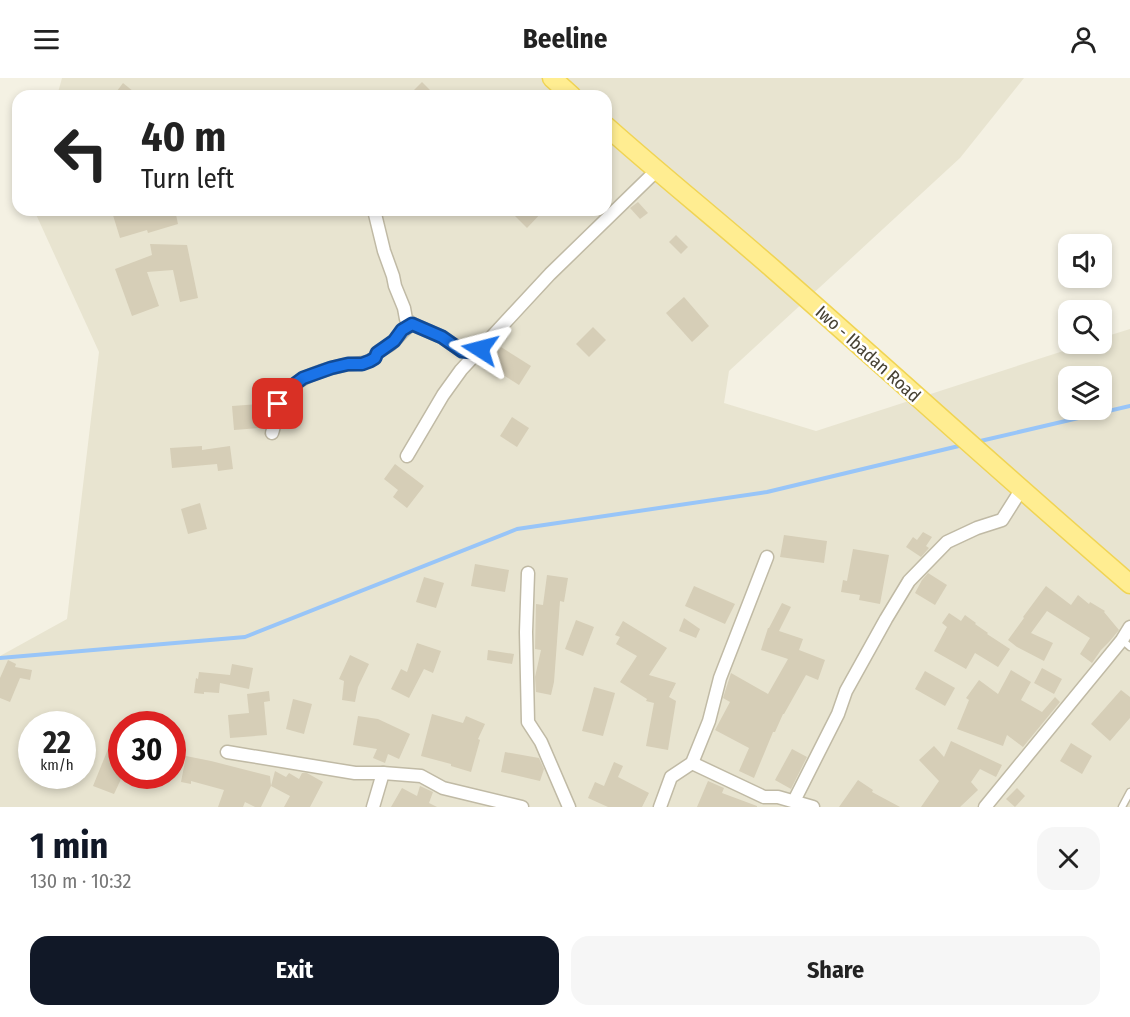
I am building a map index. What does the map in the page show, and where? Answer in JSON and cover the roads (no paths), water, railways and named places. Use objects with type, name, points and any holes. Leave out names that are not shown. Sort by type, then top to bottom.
[{"type":"main road","points":[[552,78],[565,90]]},
{"type":"main road","name":"Iwo - Ibadan Road","points":[[612,131],[1130,584]]},
{"type":"street","points":[[612,214],[656,171]]},
{"type":"street","points":[[375,216],[406,319],[442,337],[462,351],[472,352],[480,349]]},
{"type":"street","points":[[407,456],[461,370],[554,270],[610,216]]},
{"type":"street","points":[[272,433],[276,408],[295,384],[303,378],[331,368],[370,361],[394,341],[402,330],[412,324]]},
{"type":"street","points":[[794,801],[838,714],[846,691],[909,581],[947,542],[977,528],[1002,520],[1021,490]]},
{"type":"street","points":[[660,807],[671,777],[692,763],[709,721],[720,678],[767,557]]},
{"type":"street","points":[[528,573],[526,632],[528,722],[541,742],[569,807]]},
{"type":"street","points":[[985,807],[1126,643],[1130,627]]},
{"type":"street","points":[[227,752],[355,773],[421,776],[443,788],[522,807]]},
{"type":"street","points":[[692,763],[764,797],[778,797],[813,807]]},
{"type":"street","points":[[373,807],[383,773]]},
{"type":"lane","points":[[1122,807],[1130,792]]},
{"type":"waterway","points":[[976,442],[1130,406]]},
{"type":"waterway","points":[[0,658],[245,637],[517,529],[767,492],[963,445]]}]
